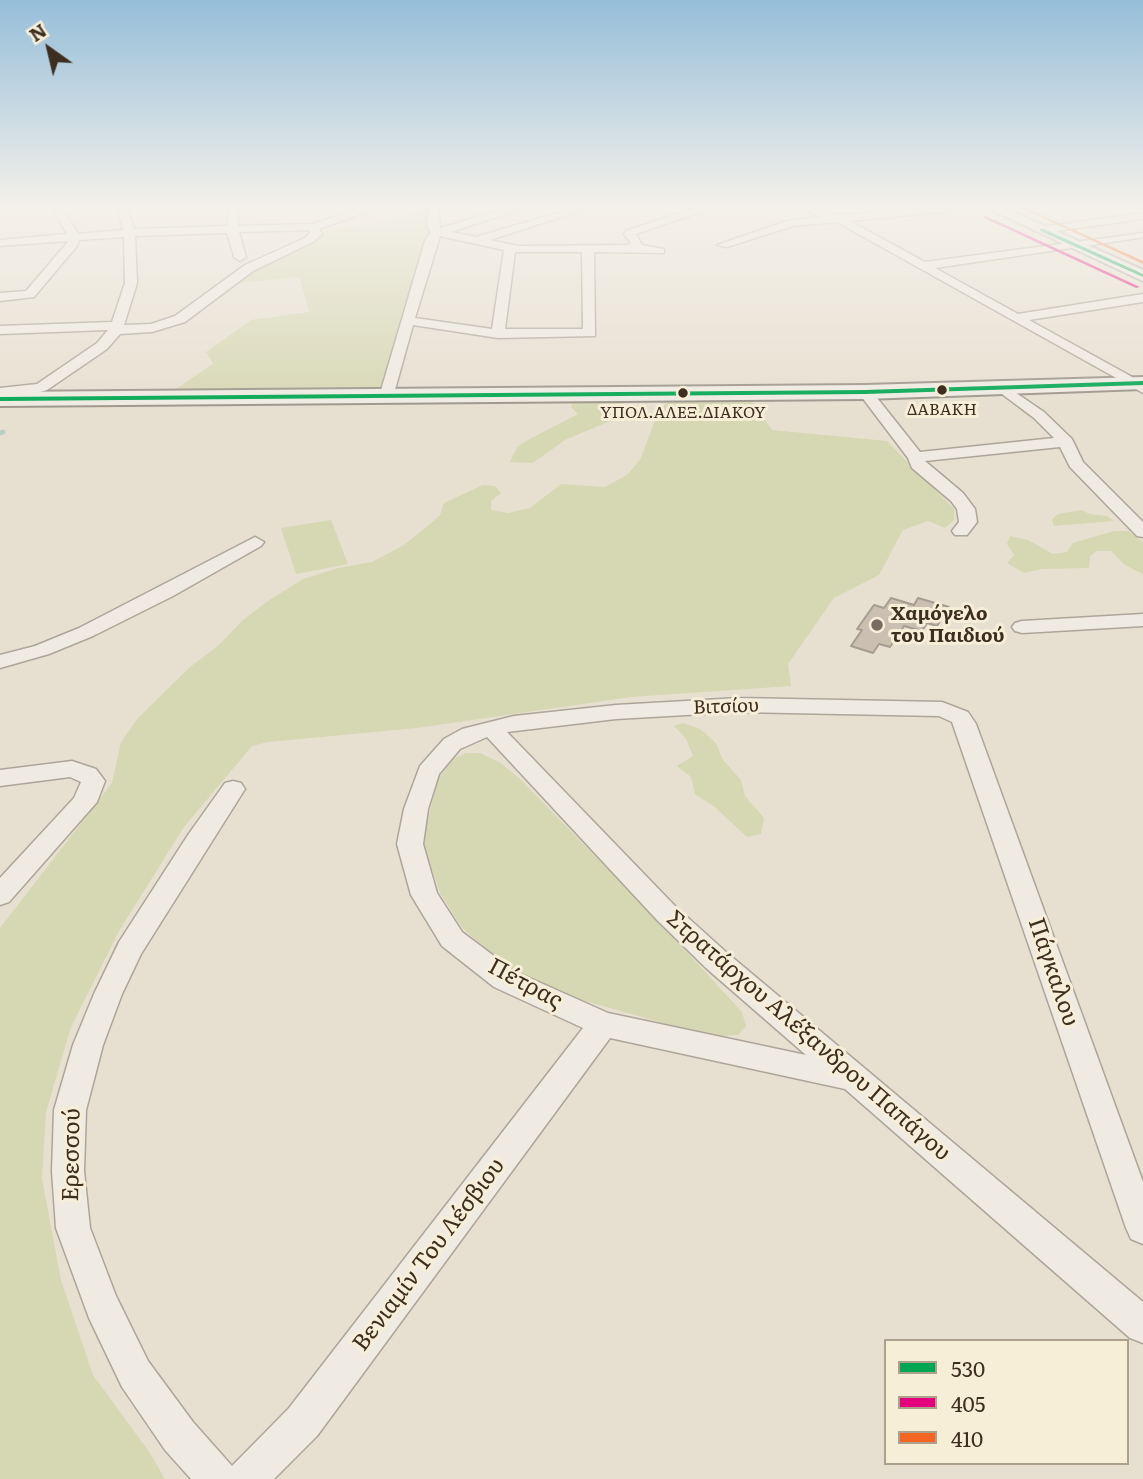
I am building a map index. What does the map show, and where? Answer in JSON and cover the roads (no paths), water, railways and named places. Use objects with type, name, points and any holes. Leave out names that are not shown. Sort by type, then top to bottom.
[{"type":"main road","points":[[0,397],[386,397],[865,392],[1140,385]]},
{"type":"street","points":[[0,297],[28,296],[46,275]]},
{"type":"street","points":[[0,397],[42,387],[102,345],[117,328],[131,283],[131,275]]},
{"type":"street","points":[[0,330],[152,328],[180,319],[237,275]]},
{"type":"street","points":[[386,397],[422,275]]},
{"type":"street","points":[[498,334],[506,275]]},
{"type":"street","points":[[410,321],[498,334],[590,333],[589,275]]},
{"type":"street","points":[[940,275],[1140,385]]},
{"type":"street","points":[[1016,317],[1143,298]]},
{"type":"street","points":[[1003,388],[1039,415],[1066,442],[1076,464],[1143,532]]},
{"type":"street","points":[[865,392],[916,457],[918,465],[957,497],[966,509],[968,522],[961,530]]},
{"type":"street","points":[[916,457],[1066,442]]},
{"type":"street","points":[[0,662],[42,650],[86,632],[166,592],[255,542]]},
{"type":"street","points":[[1022,627],[1143,620]]},
{"type":"street","name":"Βιτσίου","points":[[491,728],[616,712],[738,705],[942,709],[960,717]]},
{"type":"street","name":"Πάγκαλου","points":[[960,717],[965,724],[1143,1228]]},
{"type":"street","name":"Πέτρας","points":[[491,728],[470,734],[452,744],[428,772],[416,809],[411,844],[424,895],[452,939],[504,979],[603,1024],[854,1078]]},
{"type":"street","name":"Στρατάρχου Αλέξανδρου Παπάγου","points":[[491,728],[666,913],[716,960],[1143,1325]]},
{"type":"street","points":[[0,778],[72,769],[88,775],[93,781],[85,802],[0,895]]},
{"type":"street","name":"Ερεσσού","points":[[217,1479],[179,1436],[135,1374],[107,1316],[73,1228],[68,1171],[70,1110],[88,1045],[108,994],[129,950],[233,789]]},
{"type":"street","name":"Βενιαμίν Του Λέσβιου","points":[[246,1479],[303,1422],[603,1024]]},
{"type":"place","name":"ΔΑΒΑΚΗ","points":[[942,390]]},
{"type":"place","name":"ΥΠΟΛ.ΑΛΕΞ.ΔΙΑΚΟΥ","points":[[683,393]]},
{"type":"place","name":"Χαμόγελο του Παιδιού","points":[[877,625]]}]
